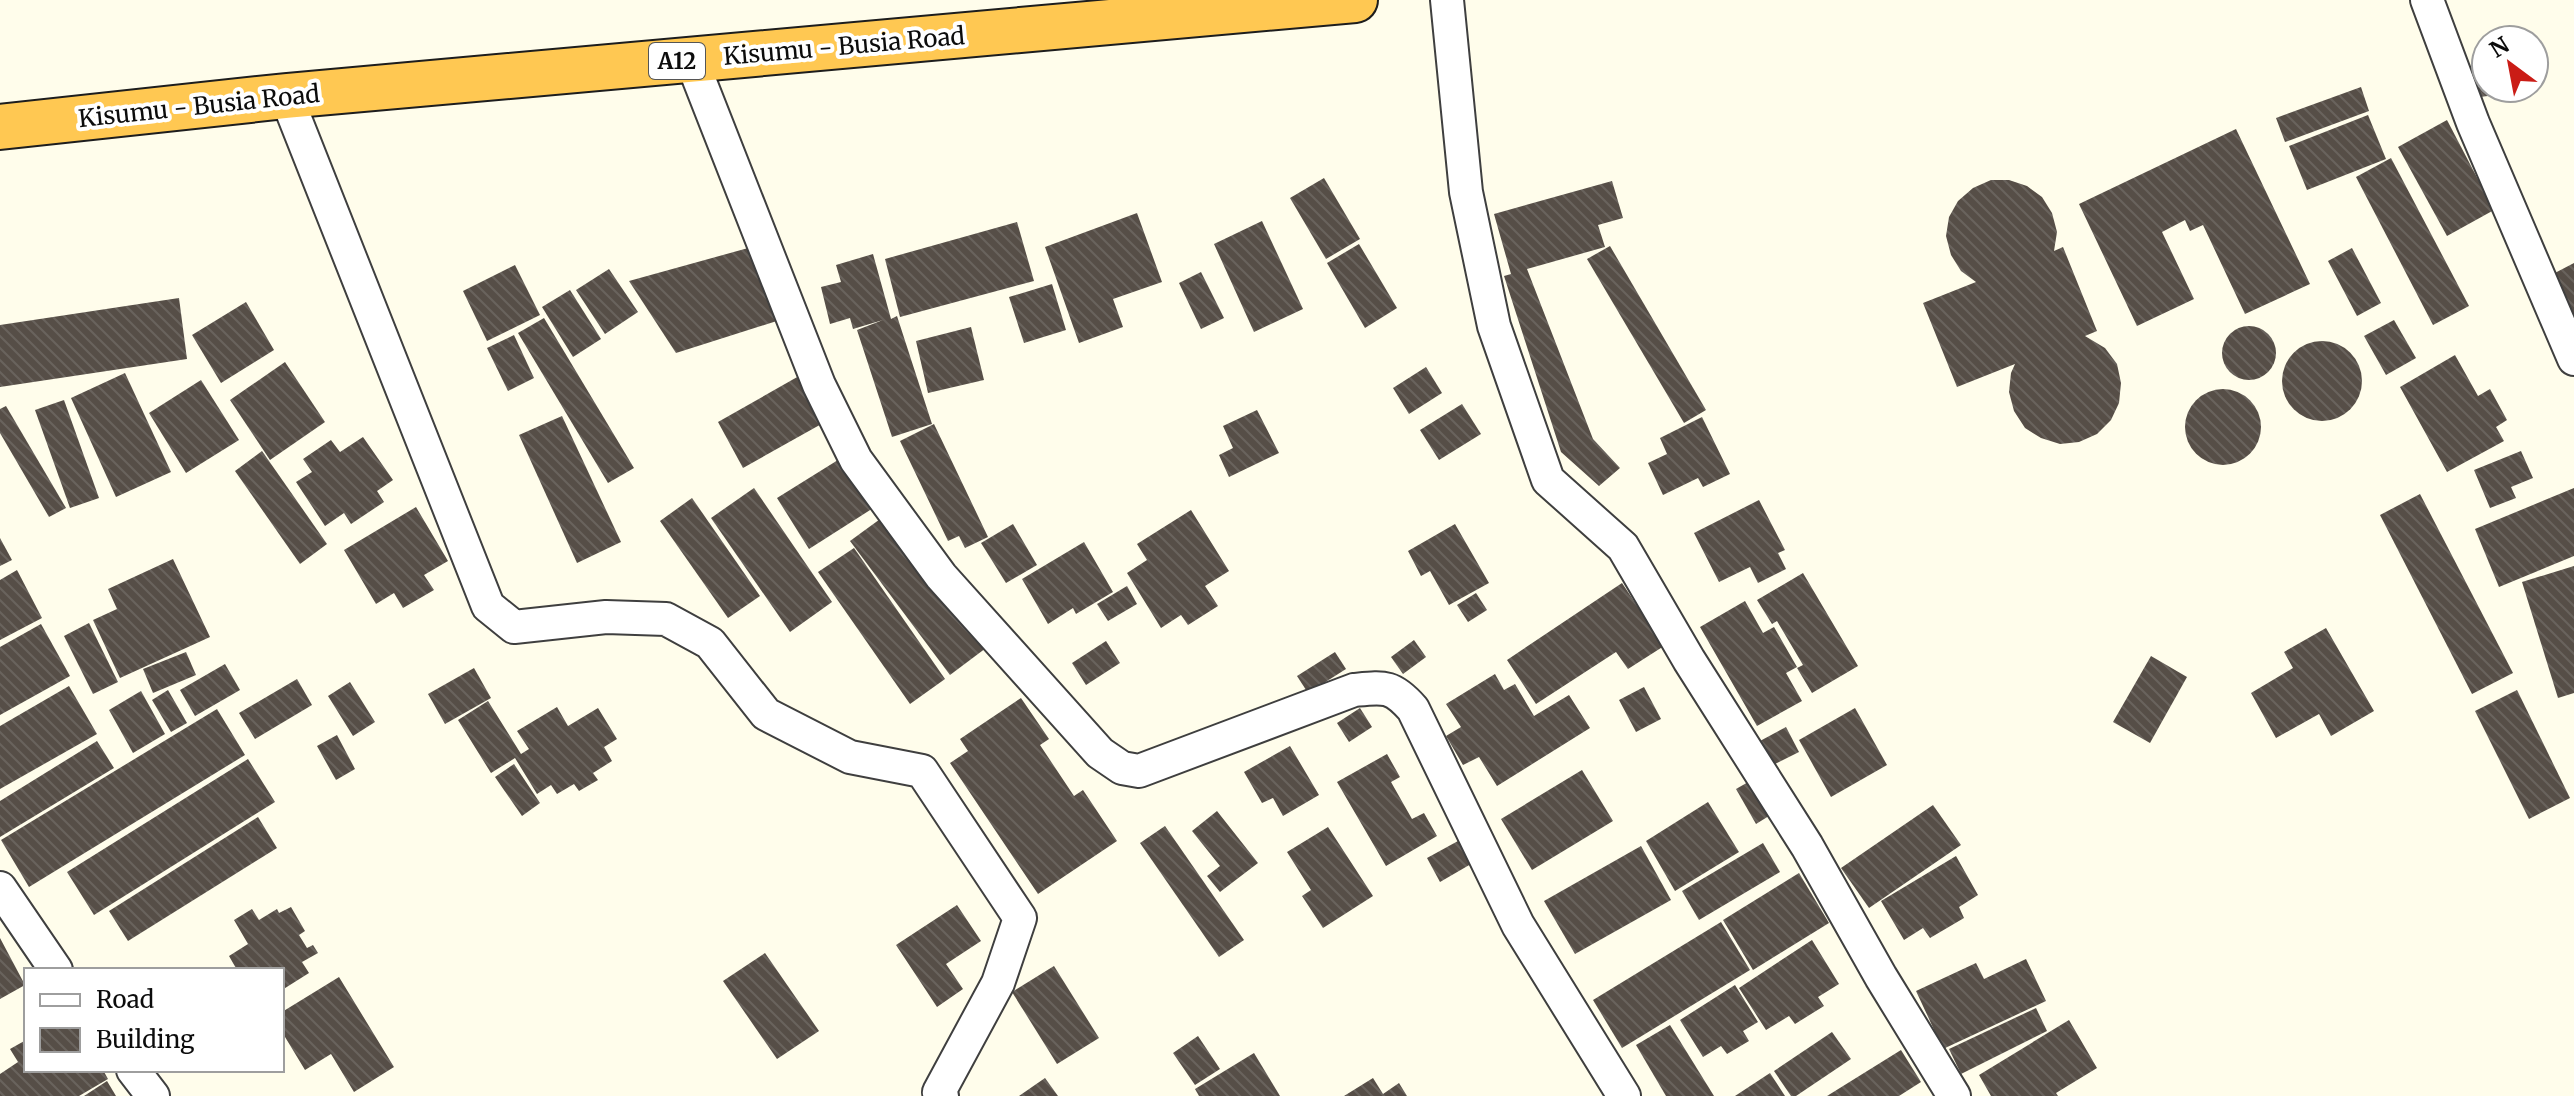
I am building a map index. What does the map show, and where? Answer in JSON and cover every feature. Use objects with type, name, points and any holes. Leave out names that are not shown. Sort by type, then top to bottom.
[{"type":"highway","name":"Kisumu - Busia Road","points":[[0,127],[286,96],[1355,0]]},
{"type":"street","points":[[1447,0],[1466,192],[1494,326],[1548,480],[1623,547],[1689,660],[1807,846],[1881,977],[1954,1096]]},
{"type":"street","points":[[2427,0],[2473,123],[2574,359]]},
{"type":"street","points":[[691,59],[819,385],[856,460],[941,576],[983,623],[1100,753],[1122,768],[1139,771],[1354,690],[1376,688],[1398,691],[1413,709],[1518,925],[1624,1096]]},
{"type":"street","points":[[286,96],[488,606],[514,627],[606,617],[666,619],[710,643],[766,714],[850,757],[922,771],[1020,918],[998,983],[939,1092],[942,1096]]},
{"type":"street","points":[[0,888],[55,968]]},
{"type":"street","points":[[135,1072],[153,1096]]},
{"type":"building","points":[[2361,87],[2369,111],[2285,142],[2276,118]]},
{"type":"building","points":[[2368,115],[2386,159],[2307,190],[2289,146]]},
{"type":"building","points":[[2447,120],[2494,210],[2447,236],[2398,147]]},
{"type":"building","points":[[2236,129],[2310,284],[2245,314],[2203,225],[2190,231],[2185,220],[2162,232],[2194,299],[2137,326],[2079,204]]},
{"type":"building","points":[[2391,158],[2469,306],[2433,325],[2356,177]]},
{"type":"building","points":[[1324,178],[1360,239],[1326,259],[1290,198]]},
{"type":"building","points":[[1991,180],[2009,180],[2027,186],[2042,197],[2052,213],[2057,232],[2054,251],[2063,247],[2097,331],[2085,336],[2105,348],[2117,364],[2121,383],[2119,403],[2111,420],[2097,434],[2079,442],[2060,444],[2041,438],[2025,428],[2014,411],[2009,392],[2015,364],[1957,387],[1923,303],[1976,282],[1961,271],[1951,255],[1946,236],[1949,217],[1958,201],[1973,188]]},
{"type":"building","points":[[1612,181],[1623,218],[1598,225],[1605,247],[1527,269],[1593,439],[1620,468],[1599,486],[1561,452],[1504,276],[1511,274],[1494,214]]},
{"type":"building","points":[[1137,213],[1162,282],[1113,299],[1123,327],[1079,343],[1045,247]]},
{"type":"building","points":[[1262,221],[1303,309],[1254,332],[1214,244]]},
{"type":"building","points":[[1017,222],[1034,281],[900,317],[885,259]]},
{"type":"building","points":[[1359,244],[1397,308],[1365,328],[1327,263]]},
{"type":"building","points":[[759,245],[783,319],[676,353],[629,281]]},
{"type":"building","points":[[1610,246],[1706,410],[1684,423],[1587,259]]},
{"type":"building","points":[[2352,248],[2381,303],[2357,316],[2328,261]]},
{"type":"building","points":[[873,254],[891,319],[897,316],[932,424],[892,437],[857,330],[883,320],[853,329],[850,318],[830,324],[821,287],[841,282],[836,265]]},
{"type":"building","points":[[2574,263],[2574,320],[2551,275]]},
{"type":"building","points":[[515,265],[540,315],[487,341],[463,291]]},
{"type":"building","points":[[609,269],[638,312],[605,334],[576,290]]},
{"type":"building","points":[[1201,272],[1224,318],[1201,329],[1179,283]]},
{"type":"building","points":[[1052,284],[1066,330],[1024,343],[1009,297]]},
{"type":"building","points":[[570,290],[601,339],[573,357],[542,307]]},
{"type":"building","points":[[179,298],[187,359],[0,387],[0,325]]},
{"type":"building","points":[[246,302],[274,350],[221,383],[192,335]]},
{"type":"building","points":[[544,318],[634,468],[608,483],[518,333]]},
{"type":"building","points":[[2394,320],[2416,358],[2386,375],[2364,336]]},
{"type":"building","points":[[2249,326],[2268,334],[2276,353],[2268,372],[2249,380],[2230,372],[2222,353],[2230,334]]},
{"type":"building","points":[[971,327],[984,380],[928,393],[916,341]]},
{"type":"building","points":[[514,335],[534,378],[508,391],[487,348]]},
{"type":"building","points":[[2322,341],[2337,344],[2350,353],[2359,366],[2362,381],[2359,396],[2350,409],[2337,418],[2322,421],[2307,418],[2294,409],[2285,396],[2282,381],[2285,366],[2294,353],[2307,344]]},
{"type":"building","points":[[2455,355],[2478,396],[2490,389],[2507,420],[2496,427],[2504,441],[2447,472],[2400,387]]},
{"type":"building","points":[[285,362],[325,422],[270,460],[230,400]]},
{"type":"building","points":[[1426,367],[1442,393],[1409,414],[1393,388]]},
{"type":"building","points":[[125,373],[171,472],[116,497],[71,398]]},
{"type":"building","points":[[799,376],[825,422],[743,468],[718,422]]},
{"type":"building","points":[[201,380],[239,440],[186,473],[149,413]]},
{"type":"building","points":[[2216,389],[2230,389],[2244,395],[2255,406],[2261,427],[2258,442],[2250,454],[2230,465],[2216,465],[2202,459],[2191,448],[2185,434],[2185,420],[2191,406],[2202,395]]},
{"type":"building","points":[[64,400],[99,498],[70,508],[35,410]]},
{"type":"building","points":[[1462,404],[1481,434],[1439,460],[1420,430]]},
{"type":"building","points":[[6,406],[66,508],[49,517],[0,433],[0,409]]},
{"type":"building","points":[[1257,410],[1279,453],[1229,477],[1219,455],[1233,448],[1223,426]]},
{"type":"building","points":[[562,416],[621,542],[577,563],[519,435]]},
{"type":"building","points":[[1702,417],[1730,474],[1703,487],[1698,478],[1663,495],[1648,463],[1667,454],[1660,438]]},
{"type":"building","points":[[934,424],[988,537],[965,548],[959,536],[948,541],[900,441]]},
{"type":"building","points":[[363,437],[393,480],[377,491],[384,502],[351,524],[344,513],[325,526],[296,482],[312,472],[303,459],[331,440],[340,452]]},
{"type":"building","points":[[262,451],[327,544],[300,564],[235,471]]},
{"type":"building","points":[[2521,451],[2533,478],[2511,487],[2516,498],[2490,508],[2474,470]]},
{"type":"building","points":[[846,455],[878,505],[809,549],[777,498]]},
{"type":"building","points":[[754,488],[832,602],[790,632],[711,518]]},
{"type":"building","points":[[2574,488],[2574,556],[2499,587],[2475,529]]},
{"type":"building","points":[[2420,494],[2513,673],[2472,694],[2380,515]]},
{"type":"building","points":[[692,498],[760,596],[728,618],[660,521]]},
{"type":"building","points":[[1759,500],[1785,550],[1778,553],[1786,569],[1758,583],[1750,567],[1719,582],[1694,533]]},
{"type":"building","points":[[416,507],[448,561],[424,575],[434,590],[403,608],[394,593],[376,604],[344,550]]},
{"type":"building","points":[[1191,510],[1229,571],[1205,586],[1218,606],[1188,625],[1181,615],[1161,628],[1127,573],[1147,560],[1137,544]]},
{"type":"building","points":[[887,514],[986,648],[950,675],[850,541]]},
{"type":"building","points":[[1013,524],[1037,565],[1006,583],[981,543]]},
{"type":"building","points":[[1455,524],[1489,583],[1449,605],[1430,571],[1421,576],[1408,551]]},
{"type":"building","points":[[0,538],[12,560],[0,566]]},
{"type":"building","points":[[1084,542],[1113,592],[1076,614],[1073,608],[1048,624],[1022,579]]},
{"type":"building","points":[[854,548],[945,679],[910,704],[818,572]]},
{"type":"building","points":[[173,559],[210,637],[120,678],[93,620],[117,609],[108,589]]},
{"type":"building","points":[[2574,566],[2574,693],[2558,698],[2522,582]]},
{"type":"building","points":[[17,570],[42,618],[0,640],[0,580]]},
{"type":"building","points":[[1803,573],[1858,666],[1812,693],[1797,668],[1803,665],[1777,621],[1772,624],[1757,600]]},
{"type":"building","points":[[1622,583],[1664,646],[1628,669],[1616,652],[1536,704],[1507,660]]},
{"type":"building","points":[[1127,586],[1137,604],[1108,621],[1097,604]]},
{"type":"building","points":[[1476,593],[1487,610],[1468,622],[1457,605]]},
{"type":"building","points":[[1745,601],[1763,633],[1774,627],[1797,667],[1786,673],[1802,701],[1757,726],[1700,627]]},
{"type":"building","points":[[89,623],[118,682],[93,694],[64,636]]},
{"type":"building","points":[[41,624],[70,676],[0,715],[0,647]]},
{"type":"building","points":[[2326,628],[2374,711],[2331,736],[2319,714],[2276,738],[2251,693],[2293,668],[2284,652]]},
{"type":"building","points":[[1414,640],[1426,657],[1403,674],[1391,657]]},
{"type":"building","points":[[1106,641],[1120,663],[1086,685],[1072,663]]},
{"type":"building","points":[[186,652],[196,675],[153,693],[143,669]]},
{"type":"building","points":[[1335,652],[1346,669],[1308,693],[1297,676]]},
{"type":"building","points":[[2151,656],[2187,677],[2150,743],[2113,722]]},
{"type":"building","points":[[225,664],[240,690],[195,716],[180,690]]},
{"type":"building","points":[[474,668],[491,698],[445,724],[428,694]]},
{"type":"building","points":[[1495,674],[1504,690],[1515,684],[1534,716],[1569,695],[1590,728],[1497,786],[1479,757],[1463,765],[1446,736],[1461,727],[1446,704]]},
{"type":"building","points":[[297,679],[312,705],[255,739],[239,713]]},
{"type":"building","points":[[350,682],[375,722],[353,736],[328,696]]},
{"type":"building","points":[[69,686],[97,734],[0,789],[0,726]]},
{"type":"building","points":[[1644,687],[1661,719],[1636,732],[1619,700]]},
{"type":"building","points":[[168,690],[187,723],[171,732],[152,700]]},
{"type":"building","points":[[2517,690],[2570,798],[2529,819],[2475,711]]},
{"type":"building","points":[[141,691],[165,734],[133,753],[109,710]]},
{"type":"building","points":[[1021,698],[1049,739],[1040,745],[1074,796],[1083,790],[1117,841],[1038,894],[950,763],[968,751],[960,739]]},
{"type":"building","points":[[488,701],[521,754],[529,749],[517,731],[557,707],[568,726],[598,708],[617,739],[604,747],[612,761],[593,773],[598,780],[579,791],[574,784],[557,794],[551,785],[537,794],[515,758],[491,773],[458,720]]},
{"type":"building","points":[[1360,708],[1372,727],[1349,742],[1337,723]]},
{"type":"building","points":[[1855,708],[1887,765],[1831,797],[1799,740]]},
{"type":"building","points":[[217,709],[245,755],[29,887],[1,840]]},
{"type":"building","points":[[1786,727],[1799,752],[1773,765],[1760,741]]},
{"type":"building","points":[[337,735],[355,769],[336,780],[317,746]]},
{"type":"building","points":[[97,741],[114,768],[0,837],[0,801]]},
{"type":"building","points":[[1290,746],[1319,795],[1283,816],[1273,798],[1262,803],[1244,772]]},
{"type":"building","points":[[1387,754],[1400,777],[1391,782],[1412,819],[1424,813],[1437,836],[1386,866],[1337,782]]},
{"type":"building","points":[[248,759],[275,802],[94,915],[67,872]]},
{"type":"building","points":[[514,764],[540,803],[522,816],[495,777]]},
{"type":"building","points":[[1582,770],[1613,821],[1532,870],[1501,819]]},
{"type":"building","points":[[1757,777],[1777,811],[1756,824],[1736,789]]},
{"type":"building","points":[[1708,802],[1739,852],[1675,891],[1646,841]]},
{"type":"building","points":[[1933,805],[1961,845],[1869,908],[1841,868]]},
{"type":"building","points":[[1217,811],[1258,863],[1220,892],[1207,876],[1220,866],[1192,831]]},
{"type":"building","points":[[258,817],[277,848],[128,941],[109,911]]},
{"type":"building","points":[[1165,826],[1244,940],[1219,957],[1140,843]]},
{"type":"building","points":[[1328,827],[1373,896],[1323,928],[1302,896],[1311,890],[1287,852]]},
{"type":"building","points":[[1458,841],[1471,864],[1440,882],[1427,858]]},
{"type":"building","points":[[1763,843],[1780,872],[1699,920],[1682,891]]},
{"type":"building","points":[[1641,846],[1671,900],[1575,954],[1544,901]]},
{"type":"building","points":[[1956,856],[1978,895],[1959,907],[1964,918],[1930,938],[1923,928],[1904,940],[1881,901]]},
{"type":"building","points":[[1799,873],[1829,923],[1753,970],[1723,920]]},
{"type":"building","points":[[957,905],[981,941],[946,964],[963,989],[937,1007],[896,945]]},
{"type":"building","points":[[291,907],[305,931],[299,935],[307,948],[313,945],[318,953],[302,962],[309,973],[284,989],[284,968],[236,968],[229,956],[248,944],[234,920],[252,909],[259,920],[277,909],[279,913]]},
{"type":"building","points":[[1721,922],[1750,970],[1622,1048],[1593,1000]]},
{"type":"building","points":[[0,938],[24,986],[0,999]]},
{"type":"building","points":[[1812,940],[1839,984],[1818,997],[1824,1006],[1795,1024],[1789,1016],[1766,1030],[1739,988]]},
{"type":"building","points":[[765,953],[819,1031],[777,1059],[723,981]]},
{"type":"building","points":[[2026,959],[2046,1001],[1943,1049],[1916,991],[1976,963],[1984,979]]},
{"type":"building","points":[[1054,966],[1099,1038],[1057,1064],[1012,992]]},
{"type":"building","points":[[339,977],[394,1067],[354,1092],[331,1054],[305,1070],[284,1035],[284,1011]]},
{"type":"building","points":[[1735,985],[1758,1022],[1743,1031],[1749,1041],[1727,1054],[1721,1046],[1703,1057],[1680,1020]]},
{"type":"building","points":[[2036,1008],[2047,1031],[1961,1074],[1949,1049]]},
{"type":"building","points":[[2069,1020],[2097,1068],[2056,1093],[2058,1096],[1991,1096],[1979,1075]]},
{"type":"building","points":[[1670,1025],[1714,1096],[1666,1096],[1636,1045]]},
{"type":"building","points":[[1832,1032],[1851,1059],[1796,1096],[1791,1096],[1774,1071]]},
{"type":"building","points":[[1198,1036],[1220,1069],[1195,1085],[1173,1053]]},
{"type":"building","points":[[24,1041],[24,1072],[104,1072],[108,1079],[79,1096],[0,1096],[0,1074],[18,1062],[10,1049]]},
{"type":"building","points":[[1901,1050],[1921,1082],[1899,1096],[1827,1096]]},
{"type":"building","points":[[1254,1053],[1280,1096],[1199,1096],[1195,1089]]},
{"type":"building","points":[[1770,1073],[1785,1096],[1735,1096]]},
{"type":"building","points":[[1045,1078],[1058,1096],[1019,1096]]},
{"type":"building","points":[[1373,1078],[1383,1094],[1399,1083],[1407,1096],[1344,1096]]},
{"type":"building","points":[[107,1081],[116,1096],[84,1096]]}]
